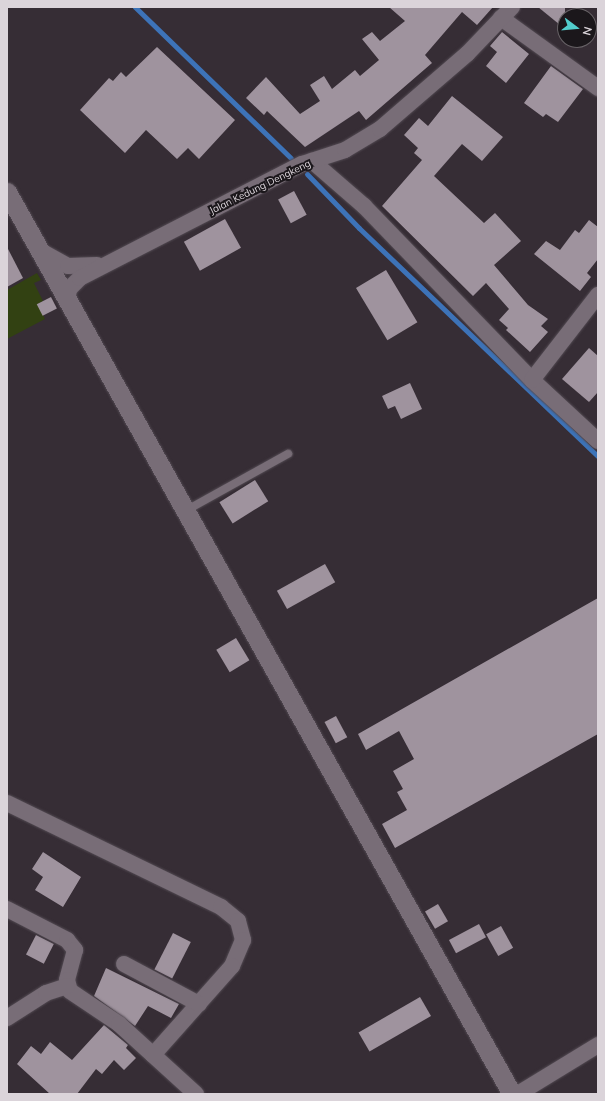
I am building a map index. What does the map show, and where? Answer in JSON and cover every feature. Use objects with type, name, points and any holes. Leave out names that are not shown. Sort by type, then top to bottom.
[{"type":"street","points":[[506,13],[598,88]]},
{"type":"street","name":"Jalan Kedung Dengkeng","points":[[108,263],[312,161],[345,150],[380,130],[467,54],[506,13]]},
{"type":"street","points":[[312,161],[364,206],[532,380],[598,441]]},
{"type":"street","points":[[7,192],[67,302],[512,1094]]},
{"type":"street","points":[[39,250],[68,266],[78,268],[108,263]]},
{"type":"street","points":[[67,302],[73,283],[108,263]]},
{"type":"street","points":[[532,380],[598,294]]},
{"type":"street","points":[[7,803],[221,907],[238,921],[243,940],[241,951],[199,1004],[153,1055]]},
{"type":"street","points":[[7,909],[60,936],[72,945],[75,957],[67,986]]},
{"type":"street","points":[[124,964],[199,1004]]},
{"type":"street","points":[[7,1018],[46,993],[67,986]]},
{"type":"street","points":[[67,986],[119,1024],[196,1094]]},
{"type":"street","points":[[518,1094],[598,1045]]},
{"type":"lane","points":[[185,511],[288,454]]},
{"type":"green space","points":[[37,273],[41,280],[34,283],[43,301],[38,304],[45,319],[7,339],[7,290]]},
{"type":"building","points":[[389,7],[493,7],[477,25],[462,12],[425,55],[432,63],[366,120],[359,111],[305,147],[267,111],[264,115],[246,98],[266,77],[300,114],[320,101],[310,85],[324,76],[332,89],[355,70],[360,76],[379,60],[362,39],[372,32],[380,41],[405,21]]},
{"type":"building","points":[[538,7],[565,7],[557,8],[557,22]]},
{"type":"building","points":[[502,32],[529,54],[506,83],[486,66],[497,52],[490,46]]},
{"type":"building","points":[[157,47],[235,120],[199,159],[188,148],[177,159],[146,130],[125,153],[80,110],[109,78],[113,81],[121,72],[126,77]]},
{"type":"building","points":[[551,66],[583,89],[558,122],[546,114],[543,117],[524,103]]},
{"type":"building","points":[[452,96],[503,137],[482,161],[462,144],[434,176],[484,223],[495,213],[521,241],[494,265],[528,305],[548,319],[541,326],[548,332],[530,352],[506,330],[508,328],[499,320],[509,309],[486,283],[473,296],[382,206],[422,160],[414,153],[418,148],[404,135],[419,118],[428,126]]},
{"type":"building","points":[[294,191],[307,215],[291,223],[278,199]]},
{"type":"building","points":[[225,219],[241,248],[200,271],[184,242]]},
{"type":"building","points":[[589,220],[598,227],[598,259],[587,273],[591,277],[580,291],[534,254],[546,241],[560,250],[575,230],[579,233]]},
{"type":"building","points":[[7,247],[23,278],[7,287]]},
{"type":"building","points":[[386,270],[417,322],[387,340],[356,288]]},
{"type":"building","points":[[51,297],[57,309],[43,316],[37,304]]},
{"type":"building","points":[[589,348],[598,356],[598,392],[589,402],[562,379]]},
{"type":"building","points":[[410,383],[422,409],[401,419],[395,406],[388,409],[382,396]]},
{"type":"building","points":[[255,480],[268,501],[233,523],[219,502]]},
{"type":"building","points":[[325,564],[335,582],[287,609],[277,591]]},
{"type":"building","points":[[598,598],[598,734],[395,848],[382,824],[407,810],[397,792],[403,789],[393,771],[414,759],[399,731],[366,750],[358,734]]},
{"type":"building","points":[[236,638],[249,660],[230,672],[216,650]]},
{"type":"building","points":[[336,716],[347,737],[336,743],[325,722]]},
{"type":"building","points":[[43,852],[81,877],[63,907],[35,890],[43,877],[32,869]]},
{"type":"building","points":[[438,904],[448,921],[435,929],[425,912]]},
{"type":"building","points":[[479,924],[486,937],[456,953],[449,940]]},
{"type":"building","points":[[501,926],[513,948],[498,956],[486,934]]},
{"type":"building","points":[[173,933],[191,942],[172,979],[154,970]]},
{"type":"building","points":[[36,935],[54,944],[44,964],[26,955]]},
{"type":"building","points":[[106,968],[179,1004],[171,1018],[148,1006],[135,1026],[94,996]]},
{"type":"building","points":[[420,997],[431,1016],[370,1052],[359,1032]]},
{"type":"building","points":[[104,1025],[128,1045],[126,1048],[136,1058],[124,1070],[114,1060],[102,1074],[96,1069],[77,1094],[50,1094],[17,1064],[31,1046],[41,1054],[50,1042],[72,1060]]},
{"type":"waterway","points":[[135,7],[291,158]]},
{"type":"waterway","points":[[307,174],[359,228],[598,456]]}]
